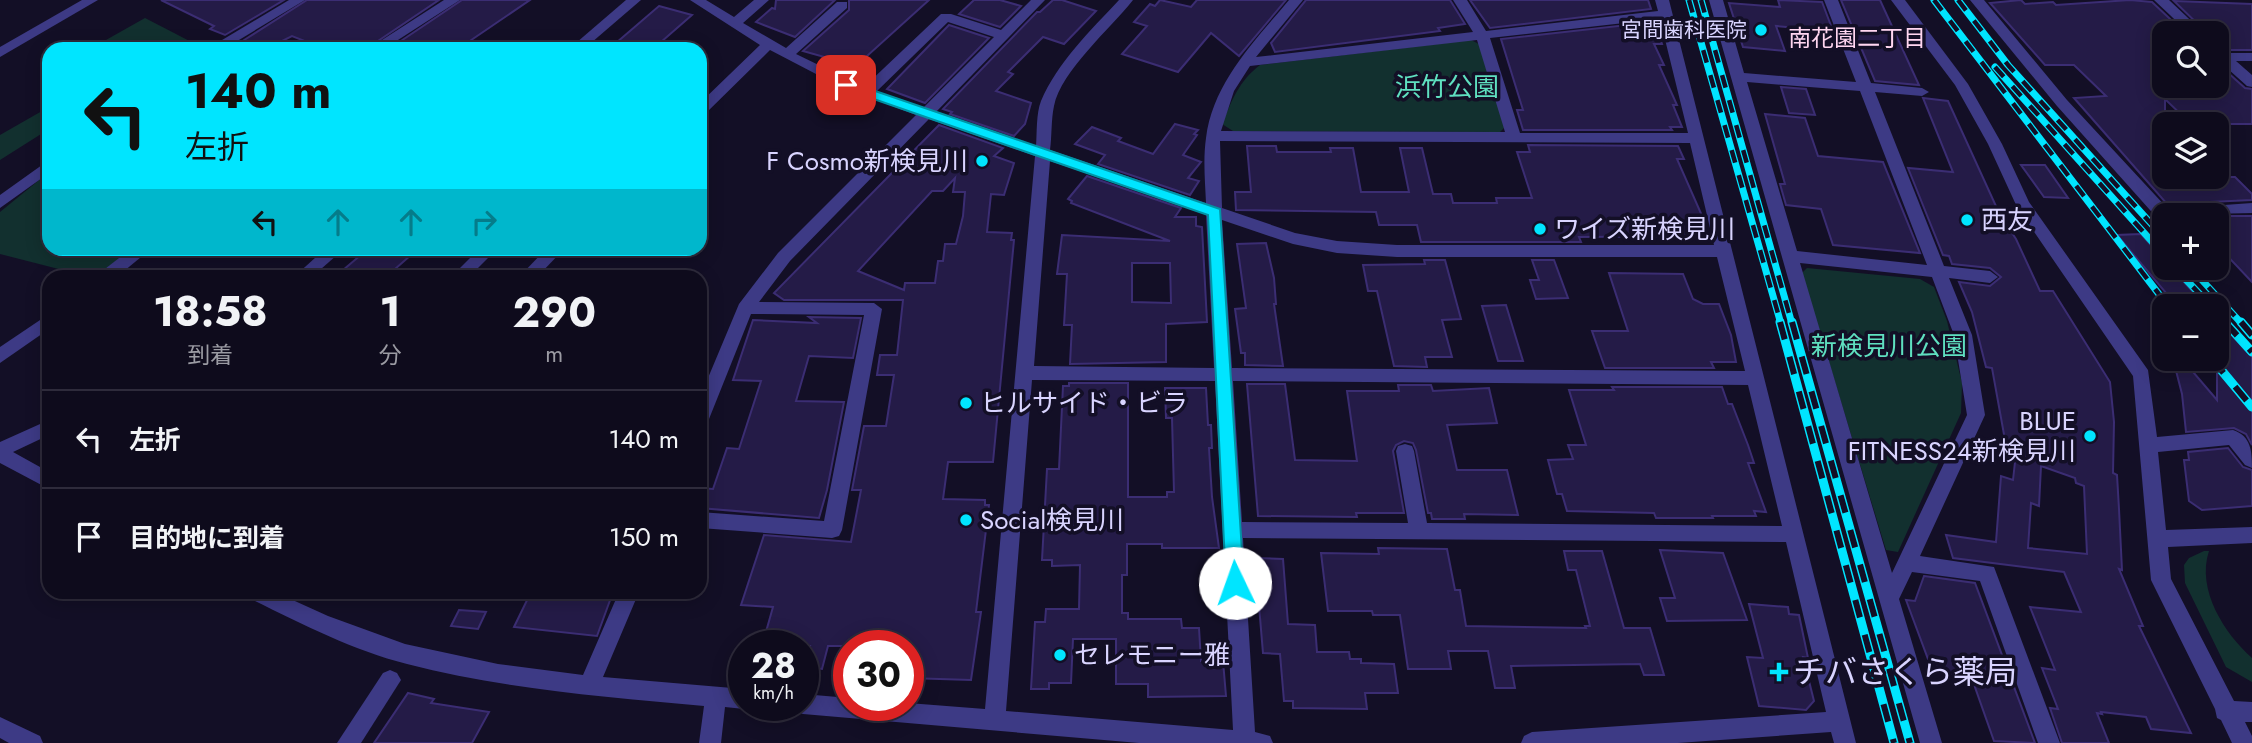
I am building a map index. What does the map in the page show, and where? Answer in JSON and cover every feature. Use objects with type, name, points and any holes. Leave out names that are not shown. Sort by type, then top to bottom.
[{"type":"street","points":[[0,53],[91,0]]},
{"type":"street","points":[[226,42],[298,0]]},
{"type":"street","points":[[386,42],[453,0]]},
{"type":"street","points":[[584,42],[634,0]]},
{"type":"street","points":[[697,0],[767,46],[866,93],[1293,238],[1349,248],[1397,251],[1722,251]]},
{"type":"street","points":[[734,24],[762,0]]},
{"type":"street","points":[[707,402],[745,308],[783,257],[1038,0]]},
{"type":"street","points":[[995,719],[1047,104],[1060,77],[1078,52],[1126,0]]},
{"type":"street","points":[[819,705],[1254,742],[1232,530],[1214,213],[1214,136],[1227,91],[1296,0]]},
{"type":"street","points":[[1460,0],[1482,35],[1514,137]]},
{"type":"street","points":[[1716,0],[1931,743]]},
{"type":"street","points":[[1831,0],[1963,335],[1976,415],[1909,563],[1893,592],[1887,594]]},
{"type":"street","points":[[1898,0],[1961,84],[1995,144],[2022,203],[2142,375],[2161,580],[2225,711],[2244,743]]},
{"type":"street","points":[[1977,0],[2054,94],[2164,215],[2252,208]]},
{"type":"street","points":[[2161,0],[2184,21]]},
{"type":"street","points":[[786,55],[842,5]]},
{"type":"street","points":[[1248,62],[1482,35],[1664,7],[1753,378],[1845,743]]},
{"type":"street","points":[[866,93],[946,17],[1002,36]]},
{"type":"street","points":[[707,104],[767,46]]},
{"type":"street","points":[[2229,55],[2252,57]]},
{"type":"street","points":[[2229,62],[2252,83]]},
{"type":"street","points":[[1738,77],[1922,92]]},
{"type":"street","points":[[1214,136],[1695,138]]},
{"type":"street","points":[[0,203],[42,170]]},
{"type":"street","points":[[115,270],[133,256]]},
{"type":"street","points":[[310,270],[327,256]]},
{"type":"street","points":[[466,270],[481,256]]},
{"type":"street","points":[[537,270],[550,256]]},
{"type":"street","points":[[1791,256],[1990,276]]},
{"type":"street","points":[[707,521],[832,530],[874,309],[745,308]]},
{"type":"street","points":[[0,356],[42,325]]},
{"type":"street","points":[[1024,373],[1753,378]]},
{"type":"street","points":[[0,452],[42,431]]},
{"type":"street","points":[[2149,445],[2232,437],[2252,460]]},
{"type":"street","points":[[1405,451],[1419,532]]},
{"type":"street","points":[[0,452],[42,477]]},
{"type":"street","points":[[1232,530],[1794,534]]},
{"type":"street","points":[[2158,539],[2252,534]]},
{"type":"street","points":[[1909,563],[1987,573],[2049,743]]},
{"type":"street","points":[[271,599],[321,623],[405,654],[498,674],[589,686],[728,698]]},
{"type":"street","points":[[589,686],[626,599]]},
{"type":"street","points":[[348,743],[390,680]]},
{"type":"street","points":[[710,743],[716,697]]},
{"type":"street","points":[[2225,711],[2252,712]]},
{"type":"street","points":[[1532,743],[1840,721]]},
{"type":"street","points":[[0,727],[32,743]]},
{"type":"green space","points":[[145,18],[191,42],[102,42]]},
{"type":"green space","name":"浜竹公園","points":[[1471,40],[1479,44],[1505,127],[1500,132],[1233,131],[1222,124],[1241,84],[1260,65]]},
{"type":"green space","points":[[42,111],[42,133],[0,160],[0,135]]},
{"type":"green space","points":[[42,178],[42,256],[123,256],[104,270],[63,270],[0,254],[0,212]]},
{"type":"green space","name":"新検見川公園","points":[[1807,268],[1920,279],[1934,287],[1947,321],[1962,383],[1961,413],[1898,552],[1886,550],[1802,273]]},
{"type":"green space","points":[[2209,551],[2206,581],[2210,596],[2223,624],[2252,658],[2252,682],[2226,667],[2185,583],[2184,565],[2189,558]]},
{"type":"building","points":[[161,0],[284,0],[225,35],[210,29],[214,26]]},
{"type":"building","points":[[307,0],[439,0],[376,42],[307,42],[292,36],[280,42],[241,42]]},
{"type":"building","points":[[462,0],[530,0],[468,42],[399,42]]},
{"type":"building","points":[[776,0],[835,0],[795,37],[756,22],[772,8],[775,9]]},
{"type":"building","points":[[849,0],[929,0],[856,66],[803,51],[849,10]]},
{"type":"building","points":[[974,0],[1000,0],[1021,6],[1000,27],[959,14]]},
{"type":"building","points":[[1053,0],[1062,0],[1096,11],[1064,44],[1043,37],[1008,72],[1013,74],[996,91],[1031,103],[1025,124],[1014,136],[950,114],[952,112],[943,109],[1037,12]]},
{"type":"building","points":[[1160,0],[1191,7],[1197,0],[1286,0],[1239,56],[1211,33],[1178,72],[1122,54],[1147,26],[1134,22],[1150,4],[1155,6]]},
{"type":"building","points":[[1306,0],[1450,0],[1465,24],[1438,28],[1440,31],[1275,52],[1271,43]]},
{"type":"building","points":[[1470,0],[1648,0],[1651,9],[1490,28]]},
{"type":"building","points":[[1778,0],[1822,2],[1833,31],[1776,26],[1785,51],[1743,47],[1729,3],[1780,7]]},
{"type":"building","points":[[1841,0],[1880,0],[1919,85],[1875,81]]},
{"type":"building","points":[[2021,0],[2025,4],[2053,2],[2056,5],[2130,0],[2152,2],[2172,21],[2152,21],[2152,98],[2229,98],[2229,74],[2245,88],[2252,89],[2252,124],[2229,124],[2229,112],[2179,112],[2165,99],[2165,112],[2152,112],[2152,187],[2074,98],[2106,96],[2074,65],[2045,65],[1990,3]]},
{"type":"building","points":[[2174,1],[2252,4],[2252,50],[2229,50],[2229,21],[2195,21]]},
{"type":"building","points":[[659,6],[692,15],[661,42],[617,42]]},
{"type":"building","points":[[1654,22],[1662,44],[1654,44],[1664,65],[1659,65],[1677,105],[1673,105],[1682,127],[1670,127],[1672,130],[1523,130],[1517,110],[1523,110],[1501,39]]},
{"type":"building","points":[[949,25],[989,38],[925,103],[887,89]]},
{"type":"building","points":[[1781,87],[1806,89],[1815,115],[1789,113]]},
{"type":"building","points":[[1923,98],[1948,101],[2000,215],[2016,239],[2040,291],[2053,291],[2110,382],[2114,422],[2113,473],[2117,475],[2122,570],[2119,569],[2143,626],[2139,626],[2191,733],[2151,729],[2146,717],[2101,712],[2102,714],[2097,713],[2109,743],[2062,743],[2050,708],[2058,709],[2042,668],[2055,670],[2030,607],[2081,612],[2064,572],[1953,558],[1946,535],[1996,542],[2001,476],[2013,480],[2017,444],[2005,440],[1992,368],[1986,367],[1972,312],[1959,282],[1990,286],[2001,277],[1990,268],[1952,264],[1949,256],[1943,255],[1908,168],[1953,172]],"holes":[[[2041,466],[2075,478],[2076,483],[2084,486],[2087,554],[2028,548],[2031,503],[2039,506]]]},
{"type":"building","points":[[1765,114],[1805,118],[1818,156],[1883,162],[1920,253],[1833,245],[1821,209],[1786,205],[1780,184],[1785,184]]},
{"type":"building","points":[[1175,124],[1198,130],[1183,155],[1201,162],[1188,178],[1199,181],[1190,195],[1098,164],[1105,155],[1075,144],[1092,127],[1121,138],[1118,141],[1153,154]]},
{"type":"building","points":[[939,125],[1003,148],[994,156],[1014,163],[1004,195],[991,194],[987,232],[1012,233],[1011,240],[1014,240],[993,462],[948,462],[943,499],[985,500],[985,505],[989,505],[976,612],[981,612],[971,680],[924,679],[924,630],[833,630],[833,646],[828,646],[822,669],[819,669],[819,630],[767,630],[773,607],[741,605],[764,535],[851,542],[861,490],[852,490],[864,426],[886,426],[894,375],[877,375],[880,355],[897,355],[903,300],[784,300],[774,293]],"holes":[[[955,178],[953,192],[965,192],[963,216],[956,244],[945,244],[943,261],[938,261],[935,283],[905,283],[904,290],[858,271],[932,191],[943,191]]]},
{"type":"building","points":[[1528,145],[1678,146],[1684,159],[1677,159],[1703,218],[1697,218],[1705,236],[1579,237],[1581,242],[1421,242],[1417,225],[1379,225],[1376,212],[1236,210],[1235,192],[1251,192],[1247,146],[1276,146],[1277,152],[1331,152],[1330,148],[1353,148],[1361,192],[1409,192],[1400,148],[1422,148],[1433,194],[1451,194],[1453,203],[1497,203],[1496,198],[1532,198],[1517,152],[1530,152]]},
{"type":"building","points":[[2021,165],[2045,165],[2068,198],[2044,197]]},
{"type":"building","points":[[1087,176],[1181,208],[1175,217],[1196,217],[1196,226],[1202,227],[1207,322],[1166,324],[1166,362],[1070,364],[1072,325],[1064,325],[1067,274],[1057,274],[1062,235],[1170,241],[1071,203],[1068,199]],"holes":[[[1132,263],[1170,263],[1171,303],[1132,302]]]},
{"type":"building","points":[[2229,177],[2235,177],[2252,194],[2252,200],[2166,203],[2154,189],[2229,189]]},
{"type":"building","points":[[2229,216],[2252,216],[2252,282],[2229,258]]},
{"type":"building","points":[[2141,234],[2152,246],[2152,276],[2117,235]]},
{"type":"building","points":[[1266,243],[1274,278],[1274,304],[1283,366],[1245,365],[1245,353],[1241,353],[1235,309],[1246,308],[1237,244]]},
{"type":"building","points":[[360,256],[410,256],[394,270],[343,270]]},
{"type":"building","points":[[1424,260],[1445,260],[1461,319],[1442,320],[1452,357],[1425,357],[1427,367],[1394,366],[1377,291],[1368,291],[1363,265],[1425,264]]},
{"type":"building","points":[[1532,260],[1554,260],[1568,298],[1536,299],[1530,280],[1539,280]]},
{"type":"building","points":[[1609,273],[1683,274],[1693,299],[1703,304],[1719,304],[1731,335],[1736,362],[1711,362],[1714,368],[1605,368],[1592,331],[1628,331]]},
{"type":"building","points":[[2155,280],[2182,280],[2195,294],[2167,294]]},
{"type":"building","points":[[1506,305],[1523,361],[1498,361],[1482,306]]},
{"type":"building","points":[[809,317],[861,318],[853,358],[809,356],[796,401],[844,402],[819,518],[707,509],[707,489],[713,489],[727,448],[739,449],[761,381],[733,380],[753,320],[817,323]]},
{"type":"building","points":[[2229,332],[2252,357],[2252,445],[2246,434],[2234,428],[2186,432],[2182,394],[2176,371],[2192,371],[2217,400],[2217,371],[2229,371]]},
{"type":"building","points":[[1069,383],[1128,383],[1128,497],[1167,497],[1167,492],[1174,492],[1172,418],[1166,418],[1165,388],[1206,388],[1208,425],[1211,425],[1212,448],[1209,448],[1212,497],[1219,548],[1162,548],[1162,544],[1127,544],[1127,575],[1122,575],[1122,613],[1128,613],[1128,619],[1181,619],[1182,628],[1199,628],[1201,661],[1223,661],[1226,696],[1148,697],[1148,684],[1116,684],[1116,639],[1073,639],[1071,683],[1049,683],[1049,689],[1031,689],[1035,622],[1045,622],[1046,609],[1079,609],[1080,565],[1052,566],[1052,560],[1042,560],[1047,469],[1059,469],[1063,386],[1069,386]]},
{"type":"building","points":[[1247,384],[1285,384],[1295,460],[1357,461],[1347,391],[1399,391],[1398,385],[1431,385],[1433,391],[1489,388],[1497,423],[1447,425],[1457,470],[1507,470],[1518,515],[1464,514],[1465,519],[1432,519],[1431,513],[1428,513],[1416,450],[1413,443],[1404,441],[1396,445],[1393,451],[1404,513],[1356,513],[1357,517],[1258,516]]},
{"type":"building","points":[[1612,387],[1722,387],[1728,404],[1732,404],[1748,445],[1754,463],[1748,463],[1766,512],[1754,511],[1756,516],[1656,518],[1654,513],[1567,511],[1562,494],[1557,494],[1548,460],[1573,459],[1568,445],[1586,445],[1569,390],[1614,390]]},
{"type":"building","points":[[2228,448],[2243,467],[2252,470],[2252,506],[2202,510],[2189,501],[2184,460],[2189,460],[2188,452]]},
{"type":"building","points":[[1378,548],[1447,549],[1455,590],[1460,590],[1466,626],[1586,628],[1585,626],[1590,626],[1576,570],[1568,570],[1564,551],[1602,551],[1624,628],[1650,628],[1664,675],[1644,675],[1640,664],[1511,666],[1515,688],[1495,688],[1488,651],[1448,651],[1451,669],[1408,669],[1400,615],[1373,615],[1372,611],[1328,611],[1321,553],[1379,554]]},
{"type":"building","points":[[1660,550],[1723,553],[1747,620],[1667,621],[1660,598],[1675,598]]},
{"type":"building","points":[[1255,558],[1283,559],[1288,624],[1315,625],[1317,652],[1349,652],[1350,659],[1361,659],[1361,663],[1394,664],[1398,693],[1365,693],[1367,709],[1293,708],[1293,701],[1284,701],[1280,654],[1263,653]]},
{"type":"building","points":[[1924,576],[1975,583],[2035,743],[1994,741],[1971,676],[1940,673],[1936,660],[1928,659],[1906,600],[1915,601]]},
{"type":"building","points":[[528,599],[610,599],[597,636],[514,627]]},
{"type":"building","points":[[1749,604],[1788,607],[1789,614],[1799,615],[1808,658],[1803,657],[1814,701],[1806,710],[1759,706],[1747,657],[1763,658]]},
{"type":"building","points":[[459,610],[486,612],[478,629],[451,626]]},
{"type":"building","points":[[408,693],[434,699],[431,703],[489,712],[472,743],[374,743]]},
{"type":"railway","points":[[1689,0],[1781,324]]},
{"type":"railway","points":[[1701,0],[1792,324]]},
{"type":"railway","points":[[1934,0],[2159,294]]},
{"type":"railway","points":[[1958,0],[2008,65],[2152,225]]},
{"type":"railway","points":[[1995,67],[2152,242]]},
{"type":"railway","points":[[2186,280],[2200,294]]},
{"type":"railway","points":[[2202,280],[2242,324]]},
{"type":"railway","points":[[1780,322],[1894,743]]},
{"type":"railway","points":[[1792,322],[1910,743]]},
{"type":"railway","points":[[2241,322],[2252,335]]},
{"type":"railway","points":[[2229,326],[2252,352]]},
{"type":"railway","points":[[2222,371],[2252,407]]},
{"type":"place","name":"宮間歯科医院","points":[[1761,30]]},
{"type":"place","name":"F Cosmo新検見川","points":[[982,161]]},
{"type":"place","name":"西友","points":[[1967,220]]},
{"type":"place","name":"ワイズ新検見川","points":[[1540,229]]},
{"type":"place","name":"ヒルサイド・ビラ","points":[[966,403]]},
{"type":"place","name":"BLUE FITNESS24新検見川","points":[[2090,436]]},
{"type":"place","name":"Social検見川","points":[[966,520]]},
{"type":"place","name":"セレモニー雅","points":[[1060,655]]},
{"type":"place","name":"チバさくら薬局","points":[[1779,672]]},
{"type":"district","name":"南花園二丁目","points":[[1857,38]]},
{"type":"route","points":[[846,85],[1214,213],[1235,583]]}]
